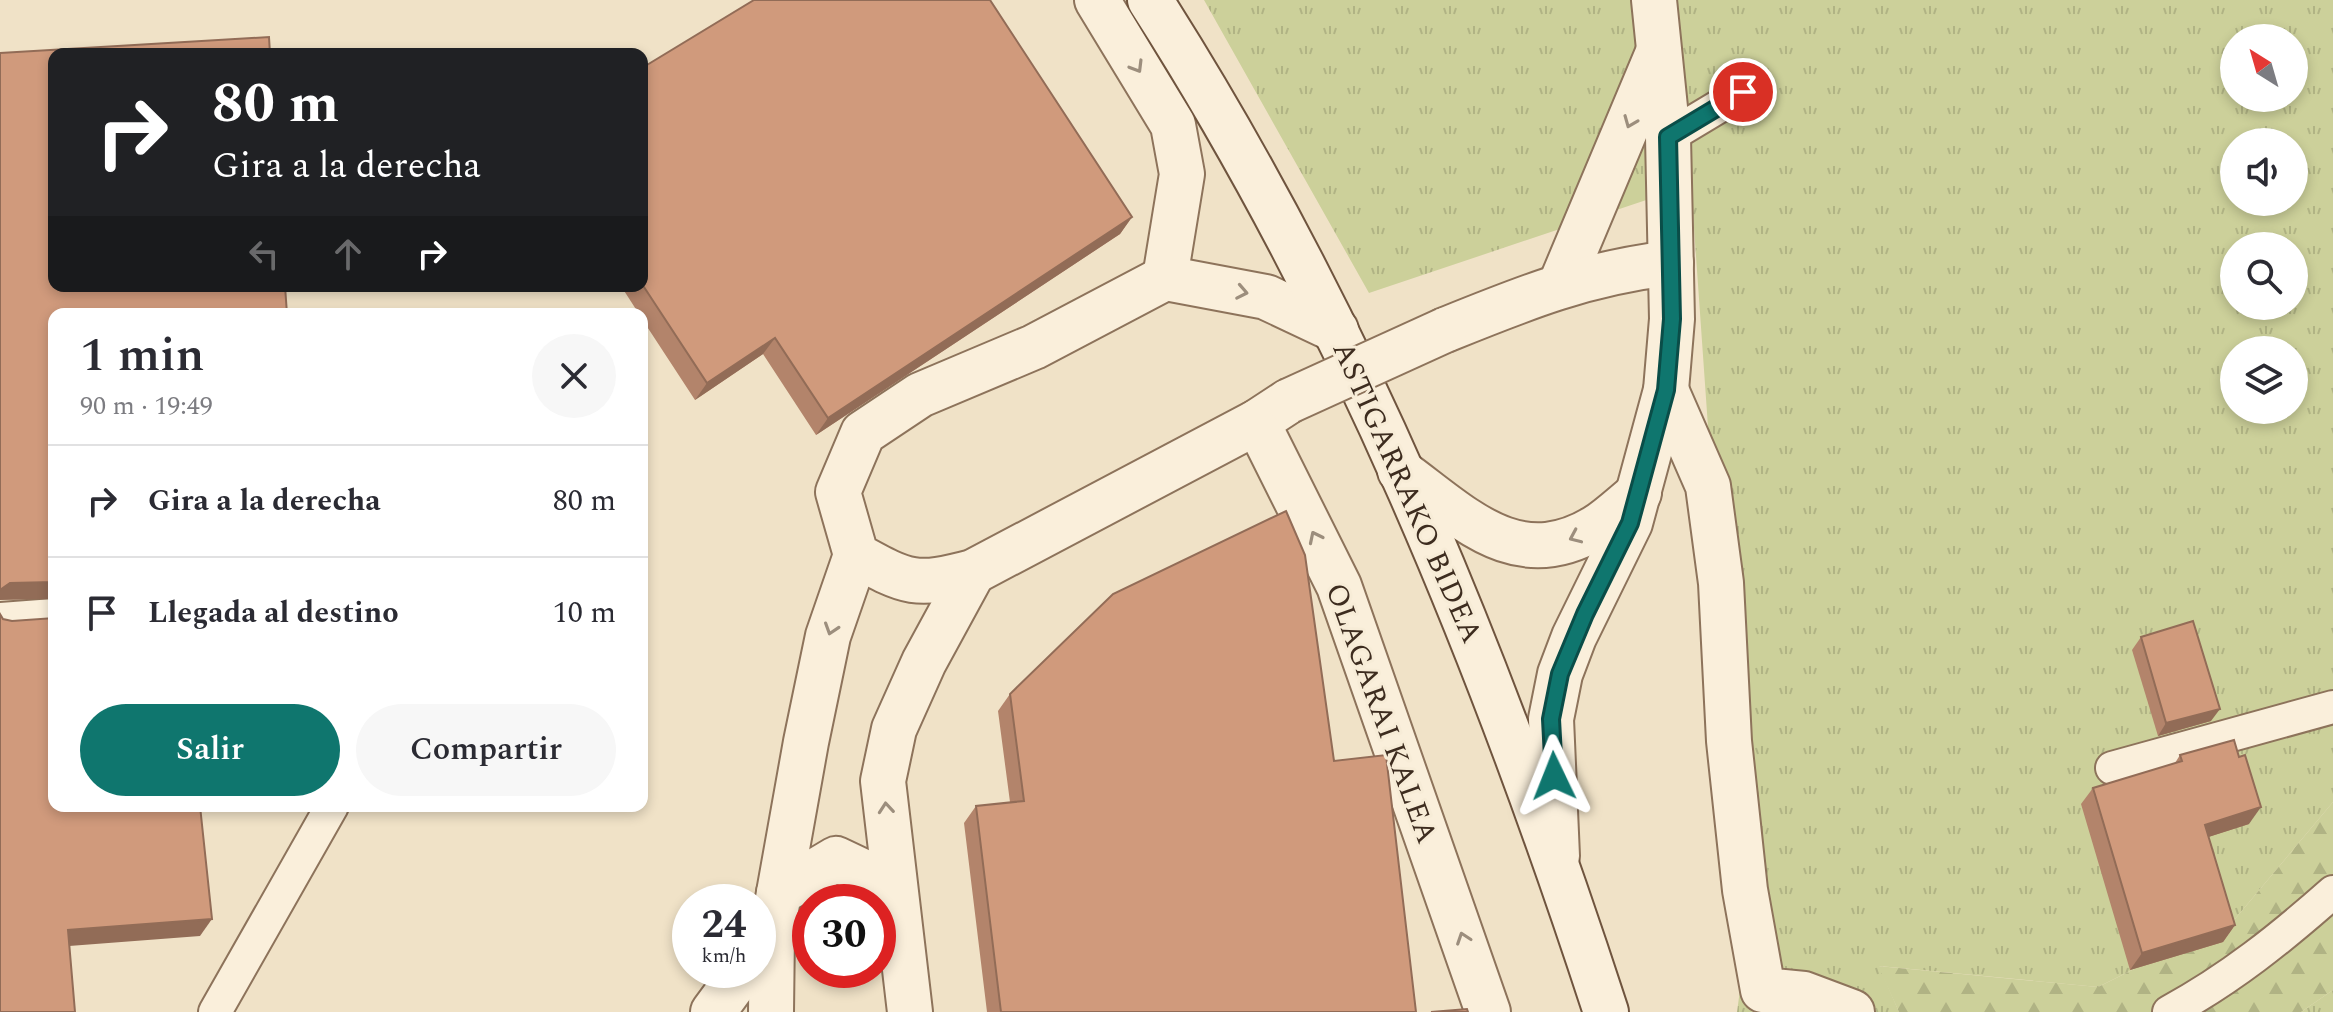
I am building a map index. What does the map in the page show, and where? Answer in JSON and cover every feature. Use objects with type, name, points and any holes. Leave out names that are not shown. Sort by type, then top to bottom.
[{"type":"street","points":[[1097,0],[1173,125],[1182,174],[1165,278]]},
{"type":"street","name":"ASTIGARRAKO BIDEA","points":[[1150,0],[1205,87],[1336,330],[1460,602],[1557,862],[1606,1012]]},
{"type":"street","points":[[1557,862],[1551,719],[1560,674],[1585,614],[1630,523],[1666,390],[1672,319],[1668,137],[1654,0]]},
{"type":"street","points":[[1560,286],[1659,50]]},
{"type":"street","points":[[856,555],[884,571],[921,584],[973,572],[1273,411],[1445,330],[1560,286],[1613,270],[1671,263]]},
{"type":"street","points":[[776,896],[828,636],[856,555],[838,492],[863,433],[920,395],[1034,347],[1165,278],[1266,297],[1336,330]]},
{"type":"street","points":[[1666,390],[1708,486],[1721,583],[1729,741],[1745,890],[1763,1001],[1804,994],[1852,1012]]},
{"type":"street","name":"OLAGARAI KALEA","points":[[1273,411],[1339,586],[1488,1012]]},
{"type":"street","points":[[1400,471],[1486,533],[1533,548],[1561,543],[1596,527],[1639,493]]},
{"type":"street","points":[[893,884],[883,781],[894,729],[924,662],[973,572]]},
{"type":"street","points":[[811,884],[836,859],[889,884]]},
{"type":"street","points":[[776,920],[792,904]]},
{"type":"street","points":[[896,908],[910,1012]]},
{"type":"street","points":[[713,1012],[731,988]]},
{"type":"street","points":[[771,988],[771,1012]]},
{"type":"lane","points":[[1668,137],[1743,92]]},
{"type":"lane","points":[[0,619],[48,615]]},
{"type":"lane","points":[[2112,768],[2333,707]]},
{"type":"lane","points":[[215,1012],[329,812]]},
{"type":"lane","points":[[2169,1012],[2219,985],[2283,937],[2333,892]]},
{"type":"green space","points":[[1204,0],[2333,0],[2333,802],[2235,919],[2098,987],[1879,966],[1899,1012],[1737,1012],[1745,953],[1691,185],[1369,293]]},
{"type":"green space","points":[[2333,802],[2333,990],[2301,1012],[1899,1012],[1878,966],[2098,987],[2235,919]]},
{"type":"green space","points":[[2333,990],[2333,1012],[2301,1012]]},
{"type":"building","points":[[754,0],[990,0],[1132,217],[828,418],[775,338],[707,383],[647,292],[648,64]]},
{"type":"building","points":[[269,37],[270,48],[84,48]]},
{"type":"building","points":[[48,50],[48,292],[285,292],[287,308],[48,308],[48,582],[10,583],[0,590],[0,53]]},
{"type":"building","points":[[1286,511],[1305,555],[1334,761],[1386,755],[1416,1012],[1001,1012],[976,806],[1024,801],[1010,694],[1113,594]]},
{"type":"building","points":[[0,614],[3,619],[12,621],[48,618],[48,812],[201,812],[212,919],[68,930],[75,1012],[0,1012]]},
{"type":"building","points":[[2193,621],[2220,709],[2166,723],[2141,637]]},
{"type":"building","points":[[2234,740],[2239,757],[2245,755],[2261,807],[2205,825],[2235,925],[2142,953],[2093,788],[2182,761],[2180,755]]},
{"type":"building","points":[[1467,1009],[1468,1012],[1431,1012]]},
{"type":"route","points":[[1554,776],[1551,719],[1560,674],[1595,591],[1630,523],[1666,390],[1672,319],[1668,137],[1743,92]]}]
